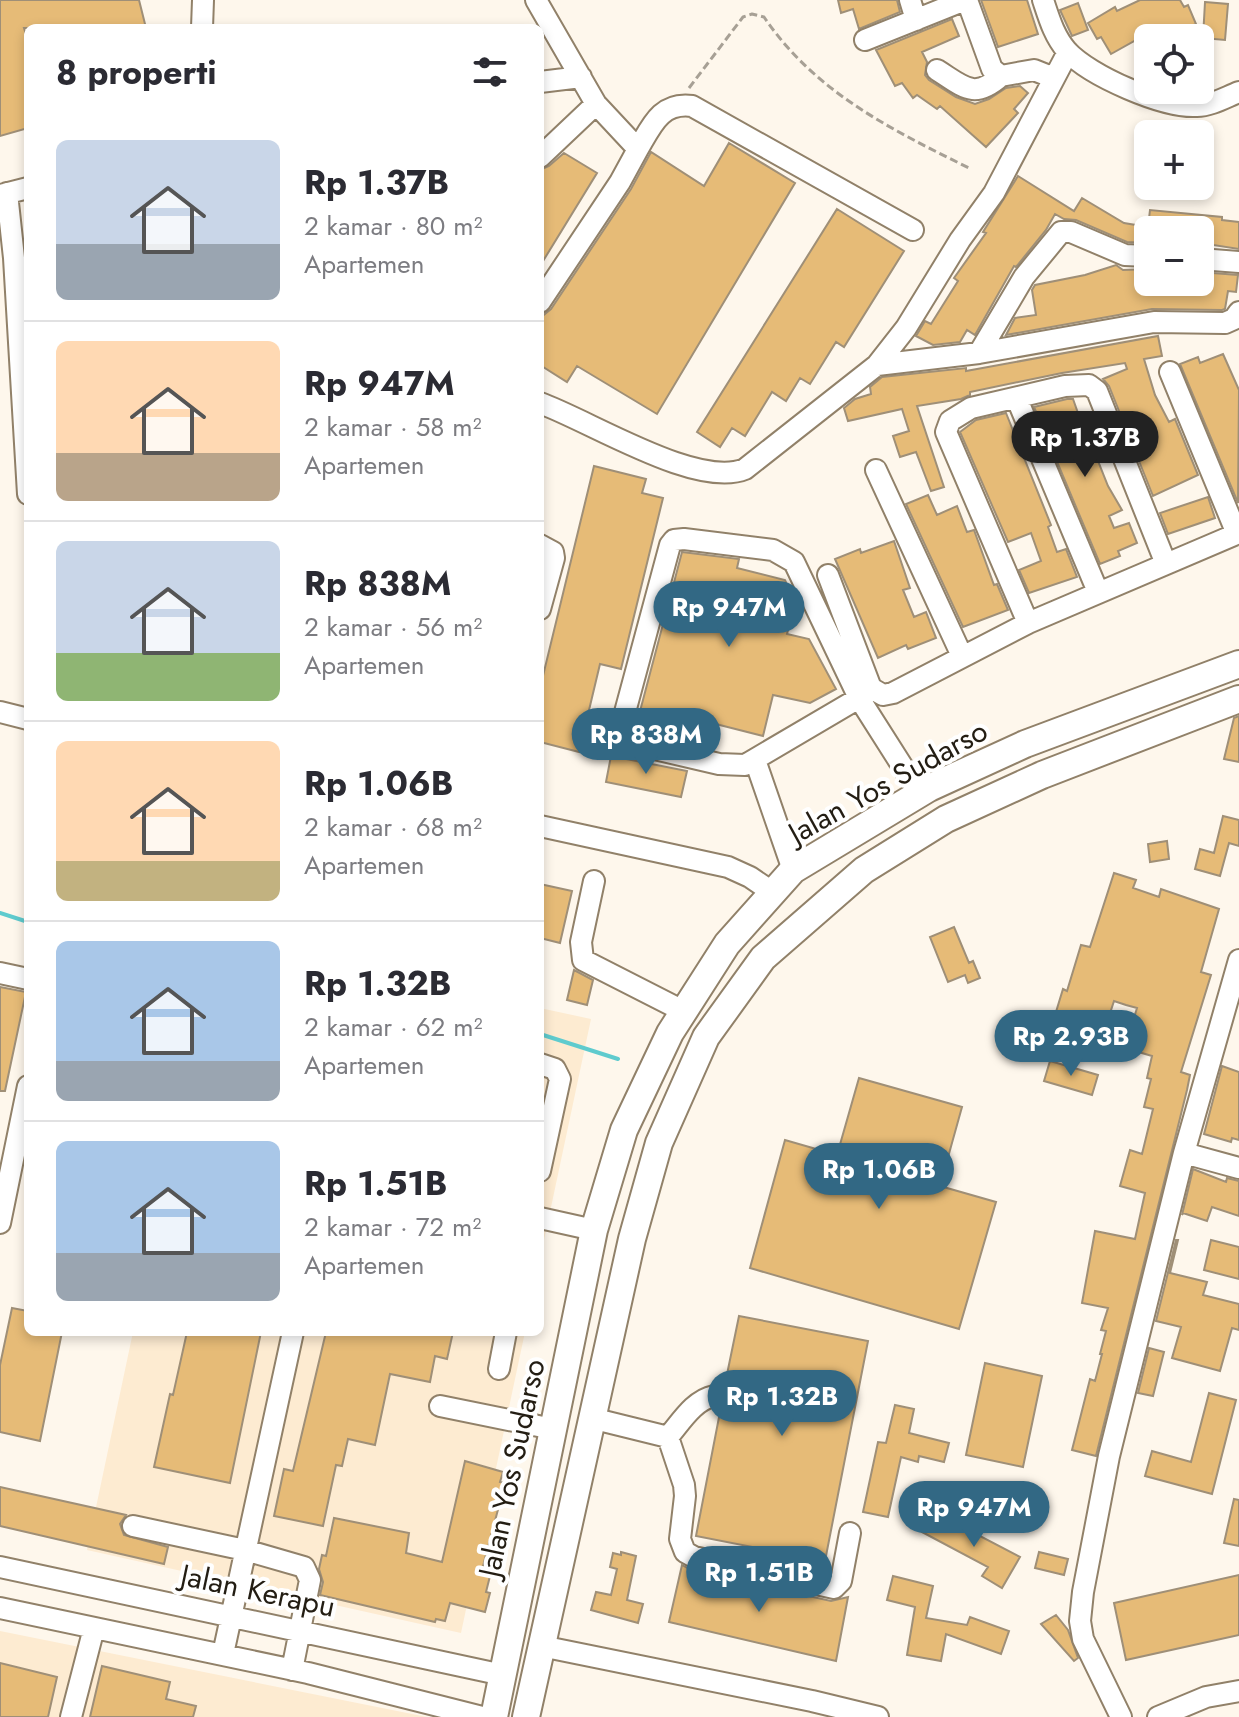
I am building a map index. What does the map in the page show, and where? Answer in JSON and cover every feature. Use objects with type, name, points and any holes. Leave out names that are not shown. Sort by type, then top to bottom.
[{"type":"main road","name":"Jalan Yos Sudarso","points":[[494,1717],[594,1230],[624,1130],[670,1033],[727,944],[793,870],[920,794],[1025,744],[1239,664]]},
{"type":"main road","name":"Jalan Yos Sudarso","points":[[526,1717],[632,1239],[659,1143],[701,1045],[763,958],[864,870],[946,819],[1042,775],[1239,699]]},
{"type":"main road","points":[[683,1011],[713,1028]]},
{"type":"main road","points":[[594,1230],[632,1239]]},
{"type":"street","points":[[202,24],[203,0]]},
{"type":"street","points":[[536,0],[596,104],[638,149]]},
{"type":"street","points":[[865,40],[913,10],[966,0],[992,69],[1001,76]]},
{"type":"street","points":[[1043,0],[1055,33],[1068,52],[1111,83],[1167,101],[1197,106],[1239,92]]},
{"type":"street","points":[[544,405],[674,462],[732,475],[745,469],[877,365],[906,328],[960,240],[994,193],[1068,52]]},
{"type":"street","points":[[937,70],[960,85],[979,90],[987,88],[1001,76],[1034,70],[1054,78]]},
{"type":"street","points":[[544,82],[581,77]]},
{"type":"street","points":[[544,153],[596,104]]},
{"type":"street","points":[[544,296],[664,111],[678,104],[692,106],[913,230]]},
{"type":"street","points":[[24,189],[4,194],[14,258],[24,381]]},
{"type":"street","points":[[979,353],[1024,277],[1061,232],[1071,232],[1125,255],[1134,255]]},
{"type":"street","points":[[1214,260],[1239,262]]},
{"type":"street","points":[[877,365],[979,353],[1154,322],[1225,323],[1234,319],[1239,312]]},
{"type":"street","points":[[828,575],[871,688],[883,695],[893,693],[1028,623],[1238,534],[1170,372]]},
{"type":"street","points":[[1028,623],[946,432],[950,421],[971,408],[1065,386],[1089,385],[1097,391],[1166,564]]},
{"type":"street","points":[[1017,399],[1098,592]]},
{"type":"street","points":[[876,470],[962,656]]},
{"type":"street","points":[[859,698],[755,760],[737,766],[633,744],[622,734],[624,712],[670,545],[674,540],[773,550],[790,558],[859,698],[920,794]]},
{"type":"street","points":[[544,547],[553,552],[554,558],[544,594]]},
{"type":"street","points":[[0,712],[24,718]]},
{"type":"street","points":[[755,760],[793,870]]},
{"type":"street","points":[[544,827],[728,867],[772,892]]},
{"type":"street","points":[[594,881],[581,942],[583,960],[683,1011]]},
{"type":"street","points":[[1121,1717],[1083,1639],[1080,1621],[1083,1592],[1109,1456],[1184,1153],[1239,960]]},
{"type":"street","points":[[0,973],[24,978]]},
{"type":"street","points":[[544,1065],[555,1069],[560,1079],[544,1153]]},
{"type":"street","points":[[0,1223],[24,1106]]},
{"type":"street","points":[[1184,1153],[1239,1168]]},
{"type":"street","points":[[544,1219],[594,1230]]},
{"type":"street","points":[[223,1654],[292,1336]]},
{"type":"street","points":[[499,1369],[505,1336]]},
{"type":"street","points":[[668,1437],[700,1402],[714,1396]]},
{"type":"street","points":[[440,1406],[553,1429]]},
{"type":"street","points":[[591,1418],[668,1437]]},
{"type":"street","points":[[668,1437],[685,1496],[680,1539],[685,1552],[694,1557],[834,1588],[841,1581],[850,1533]]},
{"type":"street","points":[[133,1526],[245,1550],[306,1570],[310,1580],[292,1670]]},
{"type":"street","name":"Jalan Kerapu","points":[[0,1567],[503,1675]]},
{"type":"street","points":[[0,1608],[223,1654],[482,1717]]},
{"type":"street","points":[[71,1717],[94,1628]]},
{"type":"street","points":[[541,1646],[878,1717]]},
{"type":"street","points":[[1158,1717],[1206,1697],[1239,1691]]},
{"type":"path","points":[[678,104],[743,17],[752,14],[764,17],[780,41],[823,83],[885,127],[969,168]]},
{"type":"shaded area","points":[[544,1009],[591,1019],[544,1240]]},
{"type":"shaded area","points":[[132,1336],[524,1336],[461,1633],[87,1550]]},
{"type":"shaded area","points":[[0,1631],[427,1717],[0,1717]]},
{"type":"building","points":[[0,0],[139,0],[145,24],[24,24],[24,129],[0,136]]},
{"type":"building","points":[[838,0],[897,0],[900,12],[859,29],[853,9],[841,13]]},
{"type":"building","points":[[981,0],[1027,0],[1038,34],[998,47]]},
{"type":"building","points":[[1140,0],[1180,0],[1184,7],[1188,5],[1196,24],[1134,24],[1134,41],[1111,54],[1088,23],[1115,7],[1117,11]]},
{"type":"building","points":[[1205,2],[1228,4],[1225,40],[1214,39],[1214,24],[1204,24]]},
{"type":"building","points":[[1078,3],[1088,30],[1072,36],[1060,10]]},
{"type":"building","points":[[952,19],[959,36],[922,52],[927,62],[925,75],[929,80],[956,97],[975,104],[1006,88],[1020,86],[1028,93],[1014,109],[1018,113],[986,147],[940,106],[937,109],[917,95],[913,98],[902,83],[895,86],[876,50]]},
{"type":"building","points":[[729,143],[795,183],[657,414],[577,366],[567,382],[544,368],[544,315],[551,309],[631,189],[651,152],[704,186]]},
{"type":"building","points":[[564,153],[597,173],[544,259],[544,168]]},
{"type":"building","points":[[1018,176],[1074,211],[1082,198],[1124,223],[1134,225],[1134,242],[1055,214],[1046,230],[1014,266],[975,335],[967,330],[960,342],[933,345],[916,336],[925,321],[931,324],[958,281],[954,278],[986,233],[983,232]]},
{"type":"building","points":[[837,209],[904,251],[844,347],[836,342],[810,384],[800,378],[786,401],[772,392],[745,436],[732,428],[720,447],[697,432]]},
{"type":"building","points":[[1150,210],[1212,216],[1149,216]]},
{"type":"building","points":[[1214,216],[1239,222],[1239,249],[1214,245]]},
{"type":"building","points":[[1116,265],[1123,270],[1134,270],[1134,296],[1214,296],[1214,273],[1238,275],[1236,292],[1228,291],[1225,309],[1222,310],[1152,309],[1006,335],[1015,318],[1036,315],[1032,290],[1035,285]]},
{"type":"building","points":[[1158,336],[1162,356],[1144,359],[1155,395],[1169,422],[1175,419],[1198,475],[1153,496],[1109,386],[1103,379],[1127,369],[1125,363],[970,392],[961,399],[917,406],[944,487],[931,491],[916,452],[900,457],[893,436],[909,431],[902,409],[848,421],[844,408],[855,399],[871,394],[870,387],[882,377],[966,368],[966,371]]},
{"type":"building","points":[[1223,354],[1239,390],[1238,503],[1180,364],[1198,357],[1200,363]]},
{"type":"building","points":[[1073,399],[1090,447],[1122,510],[1109,516],[1114,528],[1129,523],[1137,543],[1118,551],[1120,556],[1100,564],[1034,407]]},
{"type":"building","points":[[1006,413],[1051,525],[1048,527],[1057,552],[1066,549],[1077,577],[1029,593],[1019,570],[1041,561],[1031,533],[1008,542],[960,432],[976,420]]},
{"type":"building","points":[[594,466],[646,479],[642,493],[663,498],[621,669],[600,664],[579,752],[544,743],[544,672]]},
{"type":"building","points":[[928,495],[937,515],[957,506],[967,532],[974,530],[994,585],[997,584],[1008,610],[963,627],[906,504]]},
{"type":"building","points":[[1208,497],[1215,518],[1168,534],[1160,513]]},
{"type":"building","points":[[894,541],[910,588],[903,590],[914,617],[926,612],[936,638],[908,649],[906,645],[878,658],[835,559]]},
{"type":"building","points":[[682,552],[739,559],[737,568],[785,580],[795,602],[787,634],[809,639],[836,689],[810,703],[773,695],[763,736],[700,720],[698,729],[639,715]]},
{"type":"building","points":[[1239,716],[1239,762],[1224,759],[1234,718]]},
{"type":"building","points":[[611,756],[687,771],[681,797],[606,782]]},
{"type":"building","points":[[1223,816],[1239,820],[1239,846],[1229,843],[1220,876],[1195,869],[1200,849],[1214,853]]},
{"type":"building","points":[[1167,841],[1169,859],[1150,862],[1148,844]]},
{"type":"building","points":[[1114,873],[1136,880],[1133,888],[1159,897],[1161,889],[1219,909],[1201,972],[1211,975],[1181,1072],[1190,1075],[1187,1090],[1096,1456],[1072,1450],[1090,1379],[1095,1381],[1102,1354],[1106,1331],[1101,1330],[1108,1308],[1082,1303],[1095,1231],[1135,1239],[1145,1193],[1120,1186],[1130,1150],[1142,1154],[1153,1109],[1144,1107],[1151,1079],[1147,1078],[1152,1056],[1125,1048],[1137,1008],[1114,1001],[1101,1041],[1052,1025],[1063,989],[1067,991],[1081,945],[1090,947]]},
{"type":"building","points":[[544,885],[572,891],[560,943],[544,939]]},
{"type":"building","points":[[954,927],[969,963],[973,961],[980,978],[968,983],[965,975],[948,982],[930,937]]},
{"type":"building","points":[[574,970],[593,980],[587,1005],[567,1000]]},
{"type":"building","points":[[0,987],[24,992],[24,1001],[5,1091],[0,1091]]},
{"type":"building","points":[[1050,1061],[1098,1075],[1092,1095],[1044,1081]]},
{"type":"building","points":[[1222,1066],[1239,1072],[1239,1140],[1232,1138],[1231,1142],[1204,1134]]},
{"type":"building","points":[[859,1078],[962,1107],[940,1186],[996,1202],[959,1329],[750,1268],[785,1140],[837,1155]]},
{"type":"building","points":[[1193,1169],[1226,1182],[1227,1178],[1239,1181],[1239,1216],[1212,1207],[1207,1221],[1182,1215]]},
{"type":"building","points":[[1176,1240],[1170,1273],[1207,1282],[1203,1295],[1239,1304],[1239,1330],[1232,1328],[1220,1371],[1172,1358],[1181,1327],[1156,1321]]},
{"type":"building","points":[[1211,1240],[1239,1247],[1239,1279],[1204,1270]]},
{"type":"building","points":[[12,1308],[24,1310],[24,1336],[61,1336],[40,1441],[0,1432],[0,1365]]},
{"type":"building","points":[[739,1316],[868,1341],[825,1561],[696,1536],[721,1407],[727,1398],[724,1389]]},
{"type":"building","points":[[186,1336],[260,1336],[230,1483],[154,1467],[170,1394],[173,1395]]},
{"type":"building","points":[[325,1336],[452,1336],[447,1359],[435,1356],[430,1382],[390,1374],[375,1445],[348,1439],[342,1466],[336,1465],[323,1526],[274,1516],[284,1469],[293,1471]]},
{"type":"building","points":[[1149,1348],[1164,1352],[1153,1396],[1138,1393]]},
{"type":"building","points":[[985,1363],[1042,1376],[1023,1467],[966,1455]]},
{"type":"building","points":[[1209,1393],[1236,1400],[1212,1494],[1145,1476],[1152,1451],[1191,1462]]},
{"type":"building","points":[[895,1405],[914,1409],[909,1433],[949,1443],[944,1462],[919,1456],[918,1462],[901,1457],[888,1517],[863,1512],[878,1442],[886,1443]]},
{"type":"building","points":[[465,1461],[503,1472],[500,1482],[505,1483],[482,1570],[491,1572],[485,1612],[450,1603],[445,1621],[436,1619],[435,1622],[320,1595],[323,1582],[319,1569],[322,1555],[326,1556],[334,1518],[409,1533],[406,1553],[442,1562]]},
{"type":"building","points":[[0,1487],[126,1515],[120,1524],[124,1535],[168,1547],[164,1564],[0,1526]]},
{"type":"building","points":[[1234,1499],[1239,1500],[1239,1546],[1224,1543]]},
{"type":"building","points":[[932,1514],[1020,1557],[1002,1588],[982,1576],[988,1567],[922,1532]]},
{"type":"building","points":[[621,1552],[636,1556],[627,1600],[643,1604],[638,1623],[591,1610],[596,1592],[611,1595],[617,1569],[610,1567],[613,1553],[621,1555]]},
{"type":"building","points":[[1039,1552],[1068,1559],[1064,1575],[1035,1568]]},
{"type":"building","points":[[682,1565],[691,1570],[831,1601],[848,1597],[836,1661],[669,1622]]},
{"type":"building","points":[[1239,1575],[1239,1635],[1126,1660],[1114,1603]]},
{"type":"building","points":[[893,1576],[933,1586],[926,1618],[967,1625],[970,1617],[1009,1631],[1001,1654],[946,1634],[941,1661],[907,1655],[915,1607],[887,1600]]},
{"type":"building","points":[[1056,1615],[1068,1630],[1078,1658],[1074,1661],[1041,1624]]},
{"type":"building","points":[[0,1663],[57,1677],[48,1717],[0,1717]]},
{"type":"building","points":[[102,1666],[170,1682],[166,1699],[196,1706],[193,1717],[90,1717]]},
{"type":"waterway","points":[[0,913],[24,921]]},
{"type":"waterway","points":[[544,1035],[618,1059]]}]
